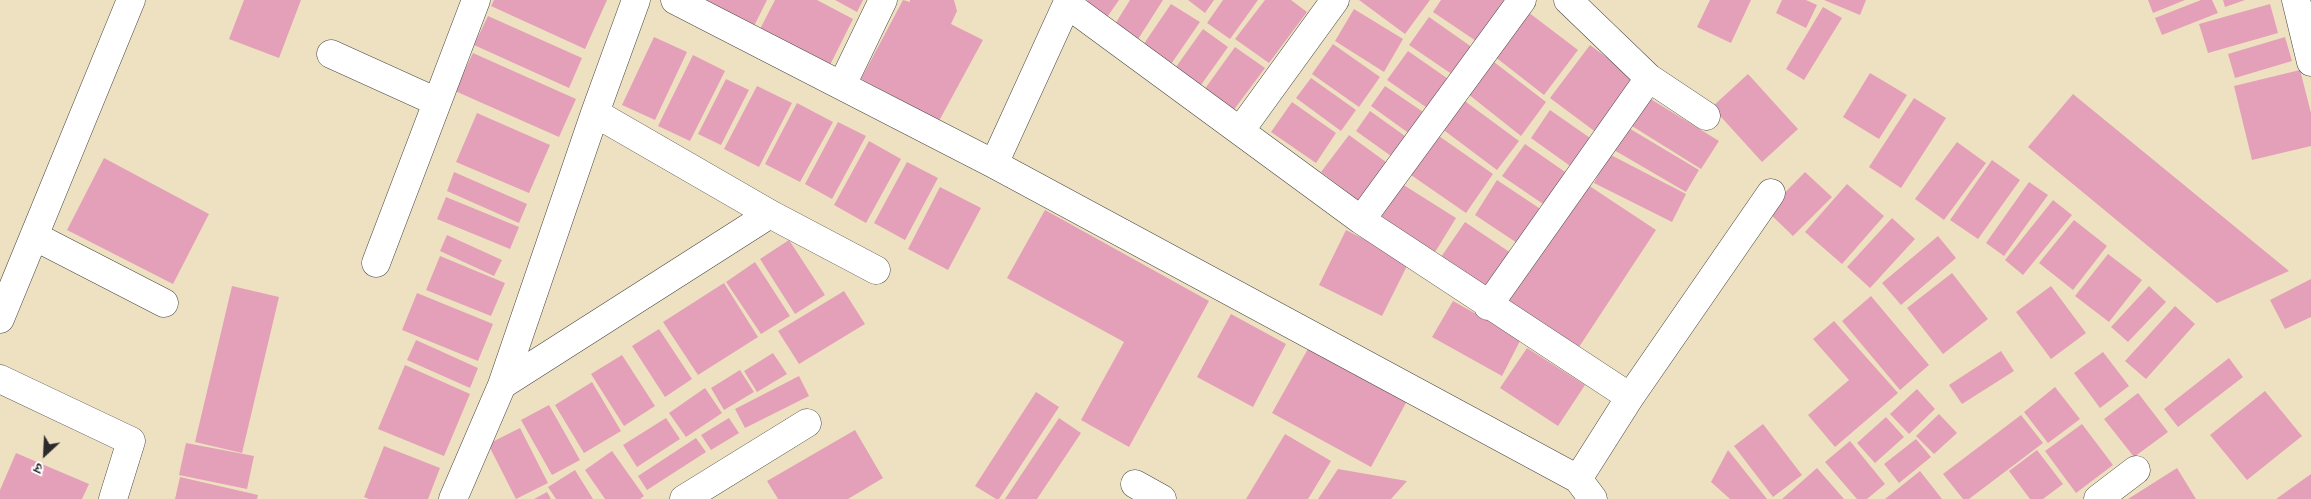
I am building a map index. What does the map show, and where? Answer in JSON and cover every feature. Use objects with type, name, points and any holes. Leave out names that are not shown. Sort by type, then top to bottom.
[{"type":"street","points":[[0,319],[131,0]]},
{"type":"street","points":[[376,262],[476,0]]},
{"type":"street","points":[[453,499],[502,385],[595,113],[636,0]]},
{"type":"street","points":[[676,0],[994,164],[1586,489],[1630,398],[1771,192]]},
{"type":"street","points":[[842,85],[883,0]]},
{"type":"street","points":[[1361,220],[1522,0]]},
{"type":"street","points":[[1568,0],[1649,78],[1706,116]]},
{"type":"street","points":[[2296,0],[2311,62]]},
{"type":"street","points":[[1240,131],[1325,3]]},
{"type":"street","points":[[994,164],[1067,4],[1361,220],[1488,306],[1630,398]]},
{"type":"street","points":[[331,54],[438,102]]},
{"type":"street","points":[[1488,306],[1649,78]]},
{"type":"street","points":[[595,113],[770,214],[876,270]]},
{"type":"street","points":[[502,385],[770,214]]},
{"type":"street","points":[[34,236],[164,303]]},
{"type":"street","points":[[0,379],[131,441],[113,499]]},
{"type":"street","points":[[684,499],[807,423]]},
{"type":"street","points":[[2098,499],[2136,470]]},
{"type":"street","points":[[1135,484],[1162,499]]},
{"type":"building","points":[[244,0],[301,0],[279,58],[229,39]]},
{"type":"building","points":[[494,0],[607,0],[585,49],[491,6]]},
{"type":"building","points":[[702,0],[767,0],[754,26]]},
{"type":"building","points":[[775,0],[817,0],[853,19],[829,67],[759,31]]},
{"type":"building","points":[[835,0],[863,0],[857,12]]},
{"type":"building","points":[[903,0],[910,2],[910,0],[954,0],[957,11],[951,24],[983,40],[939,121],[861,79]]},
{"type":"building","points":[[1088,0],[1119,0],[1103,23],[1082,8]]},
{"type":"building","points":[[1130,0],[1163,0],[1135,44],[1112,29]]},
{"type":"building","points":[[1188,0],[1214,0],[1205,13]]},
{"type":"building","points":[[1223,0],[1258,0],[1230,39],[1207,23]]},
{"type":"building","points":[[1265,0],[1291,0],[1307,12],[1269,63],[1235,39]]},
{"type":"building","points":[[1359,0],[1430,0],[1405,34]]},
{"type":"building","points":[[1441,0],[1505,0],[1476,41],[1433,12]]},
{"type":"building","points":[[1710,0],[1751,0],[1731,43],[1697,27]]},
{"type":"building","points":[[1782,0],[1806,0],[1817,5],[1806,28],[1776,13]]},
{"type":"building","points":[[1824,0],[1866,0],[1860,15]]},
{"type":"building","points":[[2148,0],[2185,0],[2153,13]]},
{"type":"building","points":[[2201,0],[2212,0],[2218,13],[2162,35],[2155,18]]},
{"type":"building","points":[[2223,0],[2245,0],[2225,7]]},
{"type":"building","points":[[1171,4],[1200,22],[1167,70],[1139,51]]},
{"type":"building","points":[[2270,4],[2278,33],[2208,53],[2199,24]]},
{"type":"building","points":[[1823,7],[1842,18],[1804,80],[1786,69]]},
{"type":"building","points":[[1354,9],[1403,39],[1384,72],[1335,41]]},
{"type":"building","points":[[1528,12],[1578,50],[1544,95],[1494,56]]},
{"type":"building","points":[[488,16],[582,58],[569,88],[474,45]]},
{"type":"building","points":[[1429,17],[1476,50],[1456,77],[1409,45]]},
{"type":"building","points":[[1203,29],[1228,47],[1201,85],[1176,67]]},
{"type":"building","points":[[654,37],[687,52],[655,120],[622,105]]},
{"type":"building","points":[[2285,37],[2292,61],[2235,78],[2228,54]]},
{"type":"building","points":[[1333,44],[1380,77],[1359,107],[1312,74]]},
{"type":"building","points":[[1590,45],[1637,80],[1597,133],[1550,98]]},
{"type":"building","points":[[1235,47],[1265,68],[1233,111],[1204,90]]},
{"type":"building","points":[[1408,51],[1454,83],[1433,112],[1387,80]]},
{"type":"building","points":[[473,53],[576,99],[559,137],[455,91]]},
{"type":"building","points":[[693,55],[725,71],[690,141],[658,126]]},
{"type":"building","points":[[1494,62],[1546,102],[1521,136],[1468,94]]},
{"type":"building","points":[[2300,70],[2311,113],[2311,146],[2252,160],[2234,86]]},
{"type":"building","points":[[1870,73],[1907,95],[1879,139],[1843,117]]},
{"type":"building","points":[[1748,74],[1798,129],[1762,162],[1712,107]]},
{"type":"building","points":[[1311,78],[1356,110],[1341,131],[1296,98]]},
{"type":"building","points":[[726,79],[749,90],[721,145],[698,134]]},
{"type":"building","points":[[757,86],[792,103],[759,167],[724,149]]},
{"type":"building","points":[[1385,86],[1429,116],[1414,137],[1371,106]]},
{"type":"building","points":[[2073,94],[2289,271],[2217,303],[2028,147]]},
{"type":"building","points":[[1649,98],[1719,141],[1701,169],[1632,126]]},
{"type":"building","points":[[1914,98],[1946,118],[1901,188],[1869,167]]},
{"type":"building","points":[[1462,99],[1519,141],[1497,170],[1441,128]]},
{"type":"building","points":[[1292,102],[1336,133],[1316,163],[1271,132]]},
{"type":"building","points":[[797,103],[833,122],[800,182],[765,164]]},
{"type":"building","points":[[1550,110],[1593,140],[1573,168],[1531,138]]},
{"type":"building","points":[[1370,111],[1412,141],[1398,161],[1356,131]]},
{"type":"building","points":[[477,113],[550,145],[529,193],[456,162]]},
{"type":"building","points":[[838,122],[866,136],[832,199],[805,184]]},
{"type":"building","points":[[1627,127],[1699,170],[1686,192],[1614,150]]},
{"type":"building","points":[[1349,135],[1390,165],[1362,203],[1321,172]]},
{"type":"building","points":[[1439,136],[1493,174],[1466,213],[1411,175]]},
{"type":"building","points":[[869,141],[901,159],[866,223],[834,205]]},
{"type":"building","points":[[1957,142],[1986,163],[1944,220],[1915,199]]},
{"type":"building","points":[[1525,144],[1568,174],[1546,206],[1502,176]]},
{"type":"building","points":[[1609,154],[1686,194],[1672,222],[1594,183]]},
{"type":"building","points":[[104,158],[209,214],[173,284],[67,230]]},
{"type":"building","points":[[1992,160],[2020,180],[1978,239],[1950,220]]},
{"type":"building","points":[[907,162],[938,178],[905,240],[874,223]]},
{"type":"building","points":[[454,172],[527,204],[519,223],[447,191]]},
{"type":"building","points":[[1805,172],[1832,197],[1793,236],[1767,211]]},
{"type":"building","points":[[1497,180],[1542,210],[1520,245],[1475,215]]},
{"type":"building","points":[[1582,181],[1656,230],[1579,347],[1504,298]]},
{"type":"building","points":[[2029,182],[2048,195],[2004,256],[1986,243]]},
{"type":"building","points":[[1402,184],[1456,218],[1432,257],[1377,223]]},
{"type":"building","points":[[1847,184],[1884,216],[1842,264],[1805,232]]},
{"type":"building","points":[[940,187],[981,208],[948,270],[908,249]]},
{"type":"building","points":[[446,197],[519,227],[510,249],[437,219]]},
{"type":"building","points":[[2053,200],[2072,215],[2023,275],[2005,260]]},
{"type":"building","points":[[1045,210],[1209,301],[1129,447],[1081,420],[1124,342],[1007,278]]},
{"type":"building","points":[[1892,218],[1915,239],[1870,288],[1847,267]]},
{"type":"building","points":[[2074,220],[2107,246],[2073,290],[2039,263]]},
{"type":"building","points":[[1465,222],[1514,255],[1489,293],[1439,260]]},
{"type":"building","points":[[1346,230],[1409,262],[1382,316],[1319,285]]},
{"type":"building","points":[[447,235],[502,260],[494,276],[440,251]]},
{"type":"building","points":[[1938,236],[1956,258],[1901,305],[1882,283]]},
{"type":"building","points":[[789,240],[825,295],[795,314],[760,259]]},
{"type":"building","points":[[2108,254],[2142,280],[2109,322],[2075,296]]},
{"type":"building","points":[[440,256],[505,283],[491,316],[426,290]]},
{"type":"building","points":[[755,262],[790,316],[761,334],[726,282]]},
{"type":"building","points":[[1952,273],[1988,319],[1943,354],[1907,308]]},
{"type":"building","points":[[2311,279],[2311,317],[2285,329],[2270,300]]},
{"type":"building","points":[[724,283],[758,337],[698,375],[663,322]]},
{"type":"building","points":[[232,286],[279,297],[242,453],[195,442]]},
{"type":"building","points":[[2051,286],[2086,333],[2051,359],[2016,312]]},
{"type":"building","points":[[2149,286],[2166,302],[2128,342],[2111,327]]},
{"type":"building","points":[[844,291],[865,324],[799,364],[778,331]]},
{"type":"building","points":[[417,293],[493,324],[478,361],[402,330]]},
{"type":"building","points":[[1871,296],[1929,365],[1900,390],[1842,321]]},
{"type":"building","points":[[1453,301],[1521,339],[1502,376],[1432,337]]},
{"type":"building","points":[[2175,306],[2195,324],[2146,379],[2125,361]]},
{"type":"building","points":[[1231,314],[1286,344],[1253,407],[1197,377]]},
{"type":"building","points":[[1834,321],[1898,393],[1835,447],[1808,415],[1849,380],[1813,339]]},
{"type":"building","points":[[659,329],[692,379],[665,397],[632,346]]},
{"type":"building","points":[[416,340],[478,368],[470,388],[407,360]]},
{"type":"building","points":[[1309,347],[1407,401],[1371,467],[1272,413]]},
{"type":"building","points":[[1527,348],[1585,385],[1558,426],[1500,388]]},
{"type":"building","points":[[2001,351],[2014,371],[1962,404],[1949,385]]},
{"type":"building","points":[[2103,352],[2129,386],[2100,408],[2074,373]]},
{"type":"building","points":[[773,353],[787,374],[757,392],[744,371]]},
{"type":"building","points":[[622,355],[655,406],[624,426],[591,374]]},
{"type":"building","points":[[2229,358],[2243,377],[2178,427],[2164,409]]},
{"type":"building","points":[[405,365],[470,394],[444,456],[378,429]]},
{"type":"building","points":[[740,370],[754,392],[724,410],[711,388]]},
{"type":"building","points":[[799,376],[809,396],[745,428],[735,409]]},
{"type":"building","points":[[592,382],[621,431],[584,453],[555,405]]},
{"type":"building","points":[[2055,387],[2080,419],[2048,443],[2024,412]]},
{"type":"building","points":[[705,388],[722,413],[686,437],[669,413]]},
{"type":"building","points":[[1917,389],[1935,409],[1909,434],[1890,414]]},
{"type":"building","points":[[2265,391],[2302,436],[2247,480],[2210,435]]},
{"type":"building","points":[[1036,392],[1059,407],[999,499],[996,499],[975,486]]},
{"type":"building","points":[[2138,393],[2168,432],[2134,457],[2104,419]]},
{"type":"building","points":[[549,405],[580,460],[552,475],[521,420]]},
{"type":"building","points":[[1939,414],[1957,433],[1934,454],[1916,436]]},
{"type":"building","points":[[2021,415],[2043,443],[1969,499],[1963,499],[1943,474]]},
{"type":"building","points":[[1886,417],[1904,437],[1875,463],[1857,443]]},
{"type":"building","points":[[666,418],[680,439],[637,467],[623,445]]},
{"type":"building","points":[[729,418],[739,433],[711,450],[701,435]]},
{"type":"building","points":[[1059,418],[1081,433],[1037,499],[1005,499]]},
{"type":"building","points":[[1763,424],[1802,475],[1773,497],[1734,446]]},
{"type":"building","points":[[2082,424],[2113,465],[2076,493],[2045,451]]},
{"type":"building","points":[[520,428],[548,483],[516,499],[488,444]]},
{"type":"building","points":[[855,430],[883,478],[848,499],[778,499],[767,481]]},
{"type":"building","points":[[1285,434],[1331,461],[1308,499],[1246,499]]},
{"type":"building","points":[[696,438],[706,452],[647,490],[638,476]]},
{"type":"building","points":[[1916,439],[1931,457],[1899,483],[1884,464]]},
{"type":"building","points":[[1850,441],[1885,484],[1867,499],[1857,499],[1825,462]]},
{"type":"building","points":[[186,443],[254,456],[247,489],[179,475]]},
{"type":"building","points":[[384,446],[440,468],[428,499],[369,499],[364,497]]},
{"type":"building","points":[[1728,450],[1767,499],[1730,499],[1711,482]]},
{"type":"building","points":[[2037,450],[2063,484],[2043,499],[2030,499],[2009,471]]},
{"type":"building","points":[[612,451],[644,496],[640,499],[605,499],[585,470]]},
{"type":"building","points":[[16,453],[89,484],[82,499],[0,499],[0,490]]},
{"type":"building","points":[[1817,468],[1844,499],[1782,499]]},
{"type":"building","points":[[2177,468],[2196,499],[2128,499]]},
{"type":"building","points":[[1338,469],[1407,481],[1391,499],[1318,499]]},
{"type":"building","points":[[575,470],[593,499],[556,499],[548,487]]},
{"type":"building","points":[[1920,471],[1942,499],[1885,499]]},
{"type":"building","points":[[2311,474],[2311,499],[2276,499]]},
{"type":"building","points":[[180,477],[258,495],[257,499],[175,499]]},
{"type":"building","points":[[547,492],[551,499],[534,499]]}]
